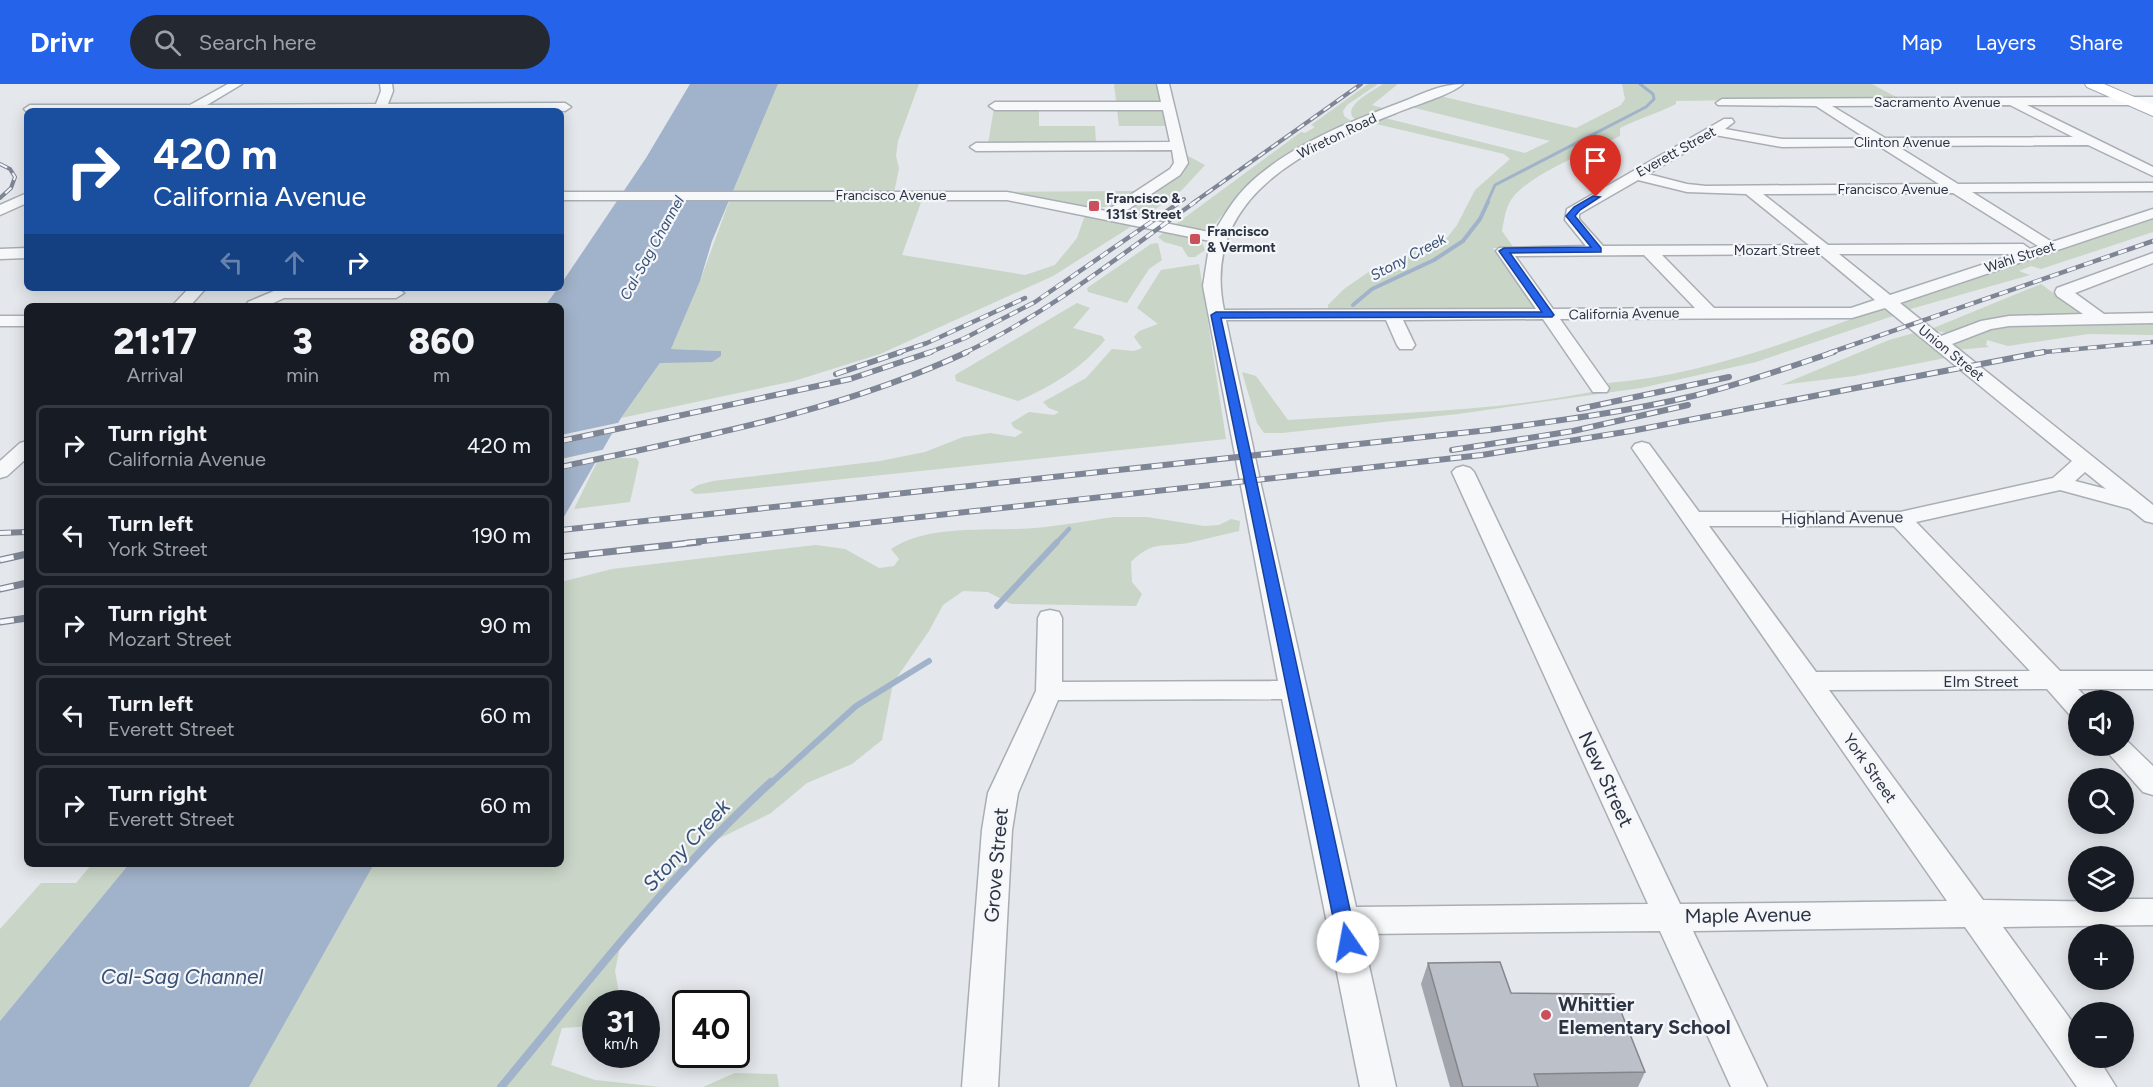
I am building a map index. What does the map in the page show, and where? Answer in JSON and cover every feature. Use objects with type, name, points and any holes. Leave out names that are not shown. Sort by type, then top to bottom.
[{"type":"main road","points":[[2092,84],[2153,111]]},
{"type":"street","points":[[193,108],[236,84]]},
{"type":"street","points":[[382,108],[387,91],[386,84]]},
{"type":"street","points":[[1109,216],[1179,168],[1181,163],[1163,84]]},
{"type":"street","name":"Wireton Road","points":[[1378,1087],[1216,315],[1210,274],[1213,249],[1228,218],[1248,192],[1264,177],[1305,149],[1367,120],[1457,84]]},
{"type":"street","name":"Sacramento Avenue","points":[[1722,103],[2153,101]]},
{"type":"street","points":[[1818,102],[2051,248]]},
{"type":"street","points":[[2010,102],[2153,172]]},
{"type":"street","name":"Everett Street","points":[[1598,250],[1572,220],[1572,212],[1740,115],[1722,103]]},
{"type":"street","points":[[473,108],[565,106]]},
{"type":"street","points":[[995,106],[1168,106]]},
{"type":"street","name":"Clinton Avenue","points":[[1715,131],[1776,143],[2090,141]]},
{"type":"street","points":[[976,147],[1176,146]]},
{"type":"street","name":"Francisco Avenue","points":[[1636,175],[1687,189],[2153,187]]},
{"type":"street","name":"Union Street","points":[[1750,190],[2146,510]]},
{"type":"street","name":"Francisco Avenue","points":[[564,196],[1007,196],[1217,238]]},
{"type":"street","points":[[0,211],[24,199]]},
{"type":"street","name":"Wahl Street","points":[[1887,301],[2153,213]]},
{"type":"street","name":"Mozart Street","points":[[1549,315],[1504,251],[2051,248]]},
{"type":"street","points":[[1648,250],[1708,313]]},
{"type":"street","points":[[0,254],[24,254]]},
{"type":"street","points":[[2099,318],[2063,292],[2153,258]]},
{"type":"street","points":[[183,303],[195,291]]},
{"type":"street","points":[[260,303],[281,293],[359,291]]},
{"type":"street","points":[[385,303],[397,291]]},
{"type":"street","name":"California Avenue","points":[[1216,315],[1852,313],[1887,301]]},
{"type":"street","points":[[1392,315],[1406,345]]},
{"type":"street","points":[[1549,315],[1600,388]]},
{"type":"street","points":[[1940,343],[1987,325],[2009,321],[2153,318]]},
{"type":"street","points":[[0,321],[24,321]]},
{"type":"street","name":"York Street","points":[[1642,448],[2098,1087]]},
{"type":"street","points":[[0,472],[24,450]]},
{"type":"street","name":"Highland Avenue","points":[[1693,519],[1900,519],[2060,483],[2085,461]]},
{"type":"street","name":"New Street","points":[[1463,472],[1749,1087]]},
{"type":"street","name":"Highland Avenue","points":[[2060,483],[2146,510]]},
{"type":"street","points":[[1900,519],[2068,695]]},
{"type":"street","name":"Grove Street","points":[[980,1087],[997,830],[1003,793],[1049,691],[1050,618]]},
{"type":"street","name":"Elm Street","points":[[1809,681],[2153,680]]},
{"type":"street","points":[[1049,691],[1294,690]]},
{"type":"street","points":[[2126,756],[2153,784]]},
{"type":"street","name":"Maple Avenue","points":[[1343,921],[2153,912]]},
{"type":"green space","points":[[778,84],[919,84],[898,141],[896,156],[899,168],[894,193],[733,191]]},
{"type":"green space","points":[[1114,84],[1160,84],[1167,126],[1119,126]]},
{"type":"green space","points":[[1368,84],[1378,84],[1347,105],[1343,111],[1344,116],[1354,123],[1288,158],[1258,178],[1222,215],[1214,227],[1197,231],[1176,224],[1301,132],[1305,133],[1315,127],[1311,125]]},
{"type":"green space","points":[[1383,84],[1398,84],[1372,105],[1386,109],[1358,121],[1352,116],[1351,111],[1354,106]]},
{"type":"green space","points":[[1622,84],[1872,84],[1898,98],[1676,101],[1676,104],[1620,128],[1620,136],[1545,172],[1519,190],[1511,200],[1502,231],[1514,248],[1493,248],[1539,310],[1328,310],[1328,305],[1344,289],[1373,269],[1447,238],[1457,225],[1475,190],[1510,159],[1504,154],[1372,123],[1385,118],[1525,153],[1550,141],[1411,107],[1440,96],[1576,128],[1621,105],[1625,99]]},
{"type":"green space","points":[[994,108],[1039,108],[1039,126],[1095,126],[1096,144],[988,144]]},
{"type":"green space","points":[[1188,156],[1205,165],[1182,190],[1144,217],[1136,218],[1124,212],[1186,167]]},
{"type":"green space","points":[[1138,191],[1116,205],[1097,208],[1031,196],[979,192]]},
{"type":"green space","points":[[923,197],[902,255],[1025,275],[1055,265],[1077,238],[1085,215],[1132,226],[1053,276],[880,354],[794,381],[621,418],[661,362],[712,362],[721,351],[671,349],[700,281],[730,199]]},
{"type":"green space","points":[[2153,218],[2153,232],[2041,269],[2031,266],[2019,271],[2030,275],[1907,310],[1898,304]]},
{"type":"green space","points":[[1163,233],[1201,240],[1205,250],[1195,257],[1188,257],[1182,247],[1164,242],[1158,237]]},
{"type":"green space","points":[[1158,243],[1162,260],[1149,269],[1127,303],[1088,292],[1087,288],[1151,244]]},
{"type":"green space","points":[[1199,264],[1226,439],[710,493],[695,494],[690,490],[713,481],[880,461],[925,452],[963,437],[990,433],[1015,437],[1023,432],[1014,428],[1011,423],[1029,412],[1054,415],[1059,412],[1049,408],[1043,402],[1086,378],[1112,349],[1134,351],[1142,348],[1134,337],[1139,331],[1158,324],[1137,308],[1161,270]]},
{"type":"green space","points":[[2041,284],[2083,315],[1995,319],[1946,333],[1931,329]]},
{"type":"green space","points":[[1077,303],[1090,308],[1073,328],[1102,336],[1105,340],[1086,360],[1065,376],[1018,401],[956,381],[955,375]]},
{"type":"green space","points":[[1878,309],[1886,309],[1893,316],[1756,362],[1641,388],[1458,414],[1282,433],[1264,433],[1257,423],[1242,372],[1256,376],[1288,420],[1409,413],[1532,402],[1610,388],[1608,383],[1677,373],[1711,365],[1779,345]]},
{"type":"green space","points":[[2153,322],[2153,335],[2088,334],[2008,346],[1987,340],[1986,345],[1989,347],[1957,350],[1953,344],[1987,328],[2003,325]]},
{"type":"green space","points":[[1914,333],[1945,358],[1854,376],[1781,385],[1889,340]]},
{"type":"green space","points":[[618,458],[636,458],[639,462],[630,502],[574,509],[597,462]]},
{"type":"green space","points":[[1115,517],[1147,517],[1204,526],[1219,525],[1231,519],[1240,521],[1239,531],[1188,543],[1158,546],[1138,555],[1131,562],[1132,582],[1142,594],[1136,606],[1011,604],[988,592],[963,591],[943,605],[929,631],[893,683],[882,740],[852,764],[807,783],[771,813],[704,846],[680,873],[652,911],[621,942],[615,971],[619,990],[582,990],[582,1027],[562,1028],[551,1065],[595,1080],[660,1087],[249,1087],[372,867],[564,867],[564,581],[612,569],[816,545],[845,549],[879,568],[894,566],[899,559],[891,549],[918,537],[950,531],[1026,529]]},
{"type":"green space","points":[[89,867],[127,867],[0,1021],[0,929],[41,883],[76,883]]},
{"type":"green space","points":[[735,1073],[777,1074],[779,1087],[703,1087]]},
{"type":"water","name":"Cal-Sag Channel","points":[[690,84],[778,84],[712,241],[700,281],[671,349],[721,351],[721,356],[712,362],[660,363],[621,418],[564,517],[564,303],[547,303],[556,291],[564,291],[564,280],[646,158]]},
{"type":"water","name":"Cal-Sag Channel","points":[[127,867],[372,867],[249,1087],[0,1087],[0,1021]]},
{"type":"pier","points":[[622,422],[616,432],[564,443],[564,434]]},
{"type":"pier","points":[[606,449],[598,462],[564,469],[564,458]]},
{"type":"building","name":"Whittier Elementary School","points":[[1500,962],[1511,993],[1614,994],[1645,1072],[1534,1074],[1538,1087],[1463,1087],[1428,963]]},
{"type":"waterway","name":"Stony Creek","points":[[1487,203],[1495,185],[1646,107],[1654,99],[1653,94],[1640,84]]},
{"type":"waterway","name":"Stony Creek","points":[[1353,305],[1372,289],[1434,260],[1463,241],[1480,219],[1488,202]]},
{"type":"waterway","name":"Stony Creek","points":[[1056,543],[1069,529]]},
{"type":"waterway","name":"Stony Creek","points":[[997,606],[1057,542]]},
{"type":"waterway","name":"Stony Creek","points":[[770,784],[856,706],[929,661]]},
{"type":"waterway","name":"Stony Creek","points":[[501,1087],[665,891],[734,817],[771,782]]},
{"type":"railway","points":[[1193,203],[1361,84]]},
{"type":"railway","points":[[0,164],[10,169],[15,177],[11,188],[0,198]]},
{"type":"railway","points":[[1178,203],[1184,199]]},
{"type":"railway","points":[[928,353],[965,338],[1035,302],[1180,202]]},
{"type":"railway","points":[[964,353],[1054,302],[1195,202]]},
{"type":"railway","points":[[1829,353],[2153,241]]},
{"type":"railway","points":[[897,353],[927,343],[1025,298]]},
{"type":"railway","points":[[2043,352],[2153,342]]},
{"type":"railway","points":[[836,374],[901,352]]},
{"type":"railway","points":[[564,466],[768,421],[819,407],[918,373],[967,352]]},
{"type":"railway","points":[[564,530],[1540,423],[1693,396],[1834,352]]},
{"type":"railway","points":[[685,543],[1482,455],[1631,431],[2043,352]]},
{"type":"railway","points":[[2034,353],[2043,352]]},
{"type":"railway","points":[[564,440],[850,379],[928,353]]},
{"type":"railway","points":[[1579,409],[1729,377]]},
{"type":"railway","points":[[1452,450],[1573,431],[1688,405]]},
{"type":"railway","points":[[0,533],[24,532]]},
{"type":"railway","points":[[564,557],[699,542]]},
{"type":"railway","points":[[0,560],[24,555]]},
{"type":"railway","points":[[0,589],[24,584]]},
{"type":"railway","points":[[0,622],[24,618]]},
{"type":"place","name":"Francisco & 131st Street","points":[[1094,206]]},
{"type":"place","name":"Francisco & Vermont","points":[[1195,239]]},
{"type":"place","name":"Whittier Elementary School","points":[[1546,1015]]},
{"type":"route","points":[[1348,942],[1216,315],[1549,315],[1504,251],[1598,250],[1573,222],[1571,216],[1577,208],[1596,197]]}]
